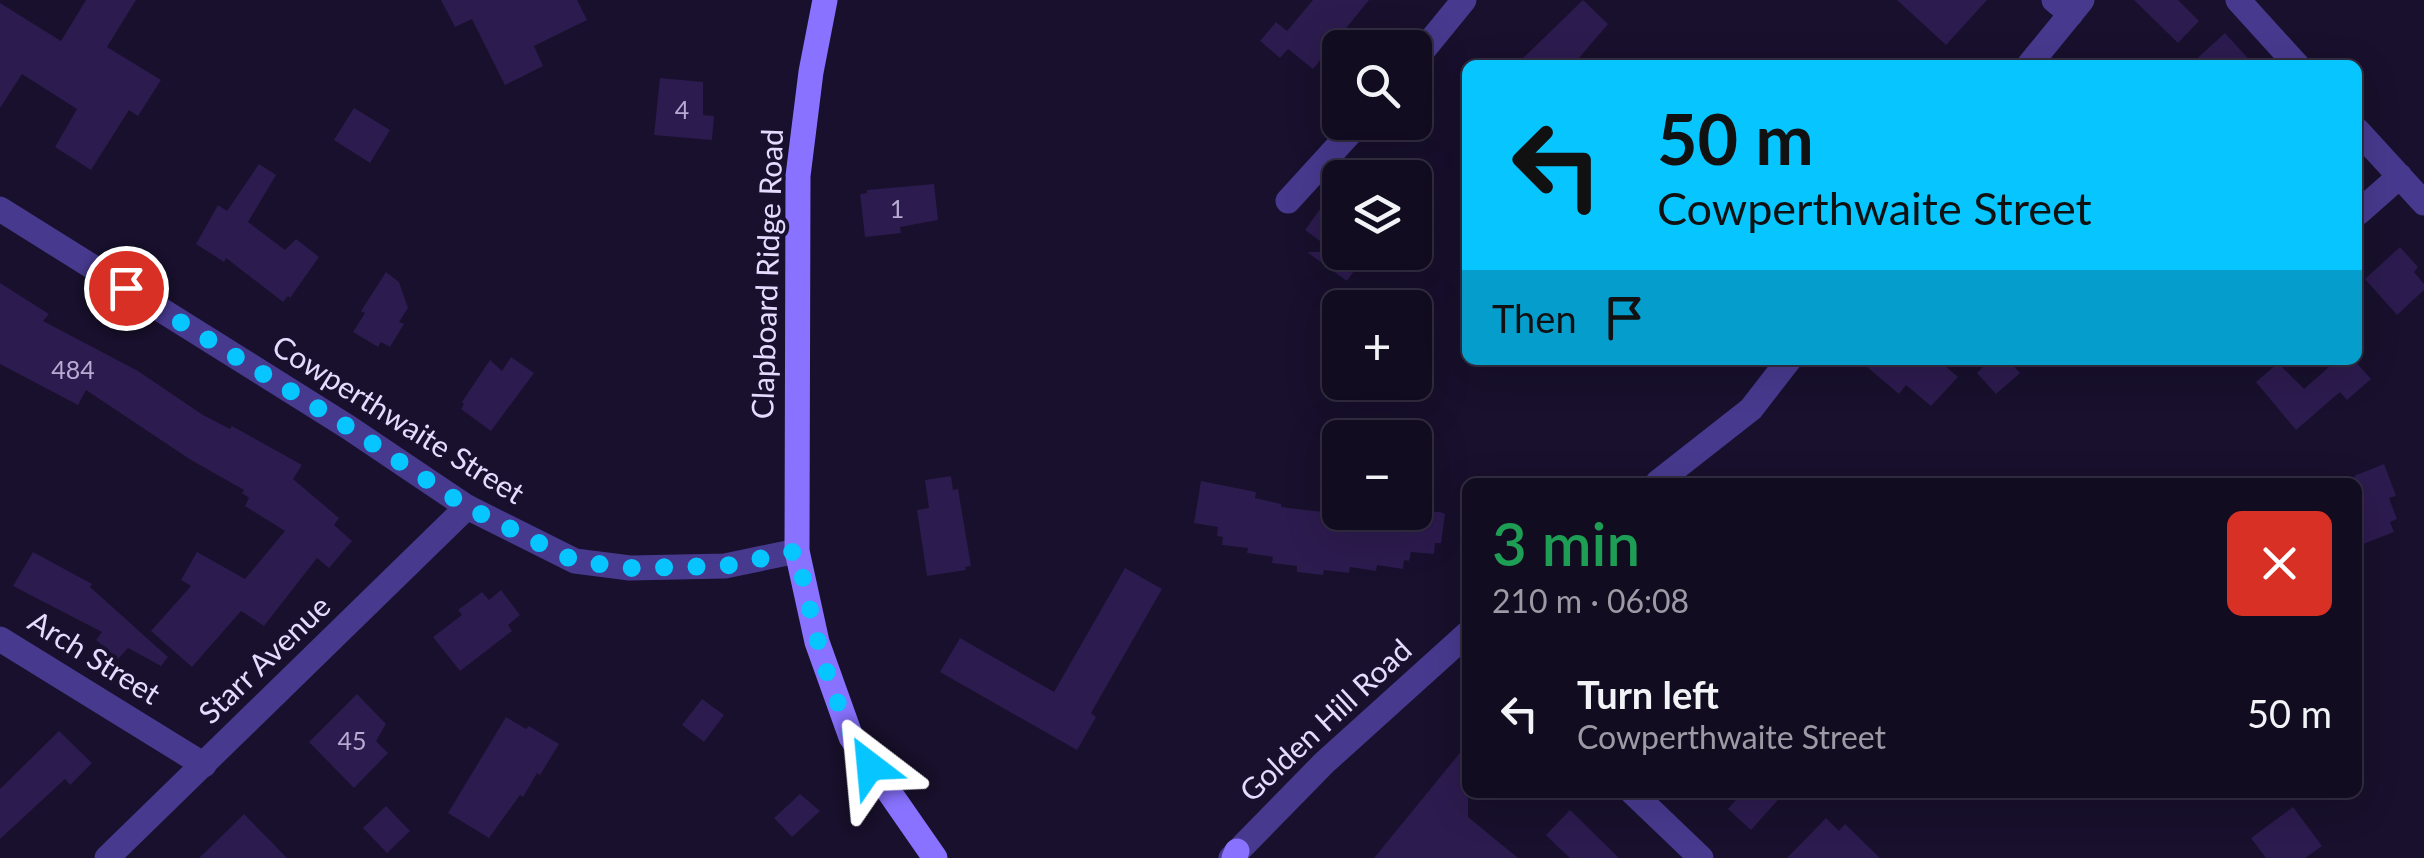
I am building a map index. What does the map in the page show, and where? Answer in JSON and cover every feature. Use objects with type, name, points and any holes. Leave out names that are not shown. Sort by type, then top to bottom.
[{"type":"main road","name":"Clapboard Ridge Road","points":[[825,0],[798,176],[797,551],[817,642],[851,737],[935,858]]},
{"type":"street","points":[[1432,39],[1464,0]]},
{"type":"street","points":[[2238,0],[2292,60]]},
{"type":"street","points":[[2033,60],[2069,5]]},
{"type":"street","points":[[2362,134],[2424,203]]},
{"type":"street","points":[[1288,201],[1344,140]]},
{"type":"street","points":[[2362,209],[2400,176]]},
{"type":"street","name":"Cowperthwaite Street","points":[[0,209],[348,427],[467,507],[575,561],[630,568],[725,566],[797,551]]},
{"type":"street","points":[[1663,478],[1751,409],[1785,365]]},
{"type":"street","name":"Starr Avenue","points":[[107,858],[467,507]]},
{"type":"street","name":"Arch Street","points":[[0,638],[204,765]]},
{"type":"street","name":"Golden Hill Road","points":[[1234,856],[1324,763],[1462,639]]},
{"type":"street","points":[[1638,798],[1701,858]]},
{"type":"building","points":[[86,0],[136,0],[107,47],[161,80],[138,116],[129,110],[91,170],[55,147],[77,109],[22,74],[0,108],[0,3],[61,41]]},
{"type":"building","points":[[441,0],[577,0],[587,20],[534,46],[543,66],[505,85],[472,19],[455,27]]},
{"type":"building","points":[[1313,0],[1369,0],[1345,30],[1322,30],[1322,58],[1313,69],[1288,49],[1280,58],[1260,41],[1276,22],[1287,31]]},
{"type":"building","points":[[1583,0],[1608,24],[1577,60],[1521,60]]},
{"type":"building","points":[[1897,0],[1987,0],[1946,45]]},
{"type":"building","points":[[2134,0],[2178,0],[2199,21],[2178,43]]},
{"type":"building","points":[[2225,33],[2249,60],[2195,60]]},
{"type":"building","points":[[660,78],[703,82],[703,115],[714,116],[712,140],[654,135]]},
{"type":"building","points":[[354,108],[390,130],[370,163],[334,140]]},
{"type":"building","points":[[259,164],[276,175],[248,222],[285,250],[296,239],[319,257],[283,302],[226,258],[224,262],[196,244],[218,205],[227,211]]},
{"type":"building","points":[[934,184],[938,220],[900,227],[901,233],[865,237],[860,194],[867,190]]},
{"type":"building","points":[[1321,208],[1322,209],[1322,242],[1305,230]]},
{"type":"building","points":[[2400,247],[2418,267],[2414,272],[2424,290],[2397,315],[2365,279]]},
{"type":"building","points":[[1307,252],[1322,252],[1322,263]]},
{"type":"building","points":[[1332,270],[1355,270],[1347,281]]},
{"type":"building","points":[[386,272],[399,282],[408,308],[399,322],[404,324],[390,347],[381,342],[378,347],[353,332],[365,313],[361,311]]},
{"type":"building","points":[[0,283],[49,314],[43,321],[138,371],[203,415],[230,429],[232,426],[302,465],[293,479],[339,518],[334,525],[352,541],[329,568],[317,558],[264,626],[241,611],[192,667],[151,631],[191,586],[181,580],[197,552],[245,579],[285,531],[245,506],[249,498],[242,493],[244,490],[86,390],[78,405],[0,364]]},
{"type":"building","points":[[511,357],[534,373],[491,431],[461,409],[462,402],[490,360],[502,371]]},
{"type":"building","points":[[1865,365],[1944,365],[1958,377],[1931,406],[1906,385],[1899,394]]},
{"type":"building","points":[[1985,365],[2013,365],[2020,373],[1996,394],[1977,373]]},
{"type":"building","points":[[2280,365],[2304,389],[2331,365],[2358,365],[2371,379],[2347,400],[2340,392],[2296,430],[2256,382]]},
{"type":"building","points":[[2384,464],[2396,496],[2389,498],[2397,519],[2390,522],[2394,532],[2362,544],[2362,478],[2354,476]]},
{"type":"building","points":[[951,476],[953,490],[958,489],[971,566],[927,576],[917,510],[929,508],[925,480]]},
{"type":"building","points":[[1201,481],[1256,492],[1255,498],[1281,507],[1322,512],[1322,530],[1432,530],[1432,512],[1445,514],[1441,543],[1435,543],[1434,554],[1411,552],[1403,569],[1377,565],[1376,571],[1350,567],[1349,573],[1324,570],[1323,575],[1297,572],[1297,566],[1272,563],[1273,557],[1247,553],[1248,548],[1222,545],[1218,527],[1194,523]]},
{"type":"building","points":[[33,552],[92,584],[90,587],[168,657],[161,666],[128,648],[118,659],[96,640],[102,632],[13,586]]},
{"type":"building","points":[[1125,568],[1162,589],[1091,713],[1096,717],[1077,750],[940,672],[960,638],[1054,692]]},
{"type":"building","points":[[501,590],[520,615],[508,625],[512,631],[460,671],[433,637],[462,615],[458,610],[482,592],[489,600]]},
{"type":"building","points":[[357,694],[386,724],[376,741],[388,753],[354,788],[309,742]]},
{"type":"building","points":[[702,699],[724,715],[704,742],[682,725]]},
{"type":"building","points":[[506,717],[559,744],[540,775],[537,773],[489,838],[448,813]]},
{"type":"building","points":[[59,731],[92,763],[70,785],[65,779],[0,839],[0,789]]},
{"type":"building","points":[[1462,750],[1462,798],[1468,798],[1468,817],[1518,858],[1374,858]]},
{"type":"building","points":[[800,794],[820,811],[792,837],[774,818]]},
{"type":"building","points":[[1738,798],[1780,798],[1751,830],[1728,809]]},
{"type":"building","points":[[386,806],[410,831],[387,853],[363,828]]},
{"type":"building","points":[[2293,807],[2322,846],[2305,858],[2266,858],[2251,838]]},
{"type":"building","points":[[1570,810],[1619,858],[1570,858],[1557,846],[1546,835]]},
{"type":"building","points":[[244,814],[287,858],[199,858],[227,831]]},
{"type":"building","points":[[1826,818],[1839,831],[1845,824],[1880,858],[1787,858]]},
{"type":"route","points":[[126,288],[348,427],[467,507],[575,561],[630,568],[725,566],[797,551],[817,642],[851,737],[870,766]]}]
